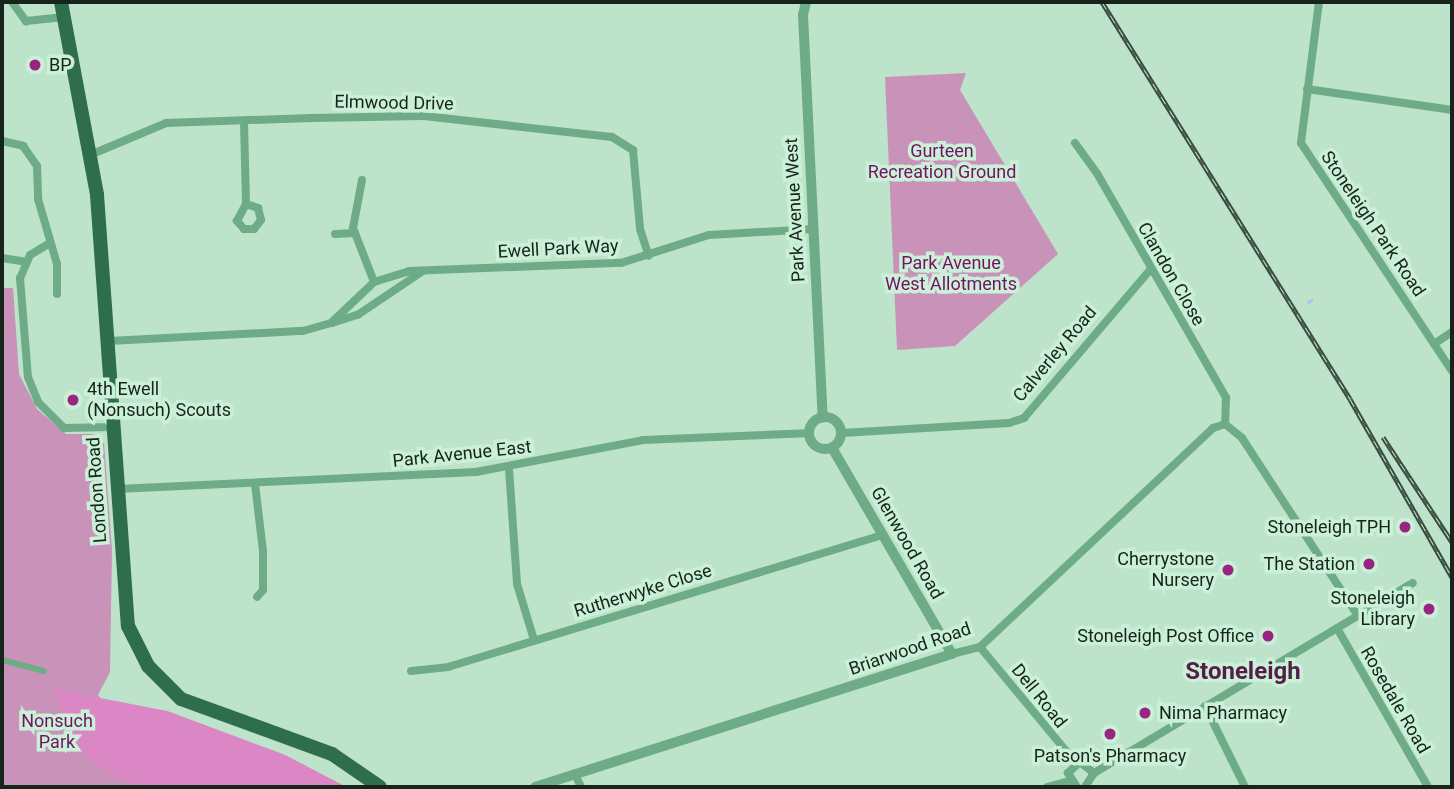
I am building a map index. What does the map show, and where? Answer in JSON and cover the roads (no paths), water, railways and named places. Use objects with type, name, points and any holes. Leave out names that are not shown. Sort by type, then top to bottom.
[{"type":"highway","name":"London Road","points":[[61,7],[90,155],[109,341],[124,612],[136,646],[159,678],[181,699],[205,711],[331,754],[380,787]]},
{"type":"street","points":[[12,2],[26,21],[61,7]]},
{"type":"street","name":"Park Avenue West","points":[[807,2],[803,15],[823,418]]},
{"type":"street","name":"Stoneleigh Park Road","points":[[1319,2],[1300,132],[1304,150],[1452,370]]},
{"type":"street","points":[[1307,89],[1452,110]]},
{"type":"street","name":"Elmwood Drive","points":[[90,155],[166,123],[424,116],[624,141],[636,162],[640,229],[649,256]]},
{"type":"street","points":[[244,121],[246,204]]},
{"type":"street","points":[[2,141],[23,146],[33,155],[42,225],[59,277],[57,294]]},
{"type":"street","name":"Clandon Close","points":[[1075,144],[1098,174],[1150,270],[1226,398],[1225,424]]},
{"type":"street","points":[[362,180],[354,210],[355,233],[374,282]]},
{"type":"street","name":"Ewell Park Way","points":[[331,323],[374,282],[394,273],[621,263],[716,234],[814,229]]},
{"type":"street","points":[[335,234],[355,233]]},
{"type":"street","points":[[50,243],[26,262],[20,278],[24,359],[38,402],[64,428],[113,427]]},
{"type":"street","points":[[2,258],[26,262]]},
{"type":"street","name":"Ewell Park Way","points":[[109,341],[303,331],[359,314],[425,270]]},
{"type":"street","name":"Calverley Road","points":[[842,433],[1009,423],[1024,418],[1150,270]]},
{"type":"street","points":[[1434,344],[1452,332]]},
{"type":"street","points":[[823,418],[833,419],[842,433],[832,448],[817,446],[807,433],[823,418]]},
{"type":"street","points":[[1225,424],[1242,438],[1358,616]]},
{"type":"street","name":"Briarwood Road","points":[[535,787],[952,654],[980,648],[1213,428],[1225,424]]},
{"type":"street","name":"Park Avenue East","points":[[117,489],[509,469],[643,440],[807,433]]},
{"type":"street","name":"Glenwood Road","points":[[832,448],[952,654]]},
{"type":"street","points":[[509,469],[517,584],[534,640]]},
{"type":"street","points":[[255,484],[263,551],[263,590],[257,597]]},
{"type":"street","name":"Rutherwyke Close","points":[[411,671],[448,667],[882,536]]},
{"type":"street","points":[[1085,787],[1094,773],[1413,583]]},
{"type":"street","name":"Rosedale Road","points":[[1337,628],[1360,676],[1428,787]]},
{"type":"street","name":"Dell Road","points":[[980,648],[1076,763]]},
{"type":"street","points":[[2,660],[44,671]]},
{"type":"street","points":[[1205,706],[1245,787]]},
{"type":"street","points":[[1046,787],[1073,784],[1070,768],[1076,763],[1087,764],[1094,773]]},
{"type":"street","points":[[575,774],[580,787]]},
{"type":"waterway","points":[[1308,302],[1312,300]]},
{"type":"railway","points":[[1102,2],[1350,399],[1452,577]]},
{"type":"railway","points":[[1383,437],[1452,542]]},
{"type":"place","name":"BP","points":[[35,65]]},
{"type":"place","name":"4th Ewell (Nonsuch) Scouts","points":[[73,400]]},
{"type":"place","name":"Stoneleigh TPH","points":[[1405,527]]},
{"type":"place","name":"The Station","points":[[1369,564]]},
{"type":"place","name":"Cherrystone Nursery","points":[[1228,570]]},
{"type":"place","name":"Stoneleigh Library","points":[[1429,609]]},
{"type":"place","name":"Stoneleigh Post Office","points":[[1268,636]]},
{"type":"place","name":"Nima Pharmacy","points":[[1145,713]]},
{"type":"place","name":"Patson's Pharmacy","points":[[1110,734]]},
{"type":"district","name":"Stoneleigh","points":[[1243,672]]},
{"type":"park label","name":"Gurteen Recreation Ground","points":[[942,162]]},
{"type":"park label","name":"Park Avenue West Allotments","points":[[951,274]]},
{"type":"park label","name":"Nonsuch Park","points":[[57,732]]}]
